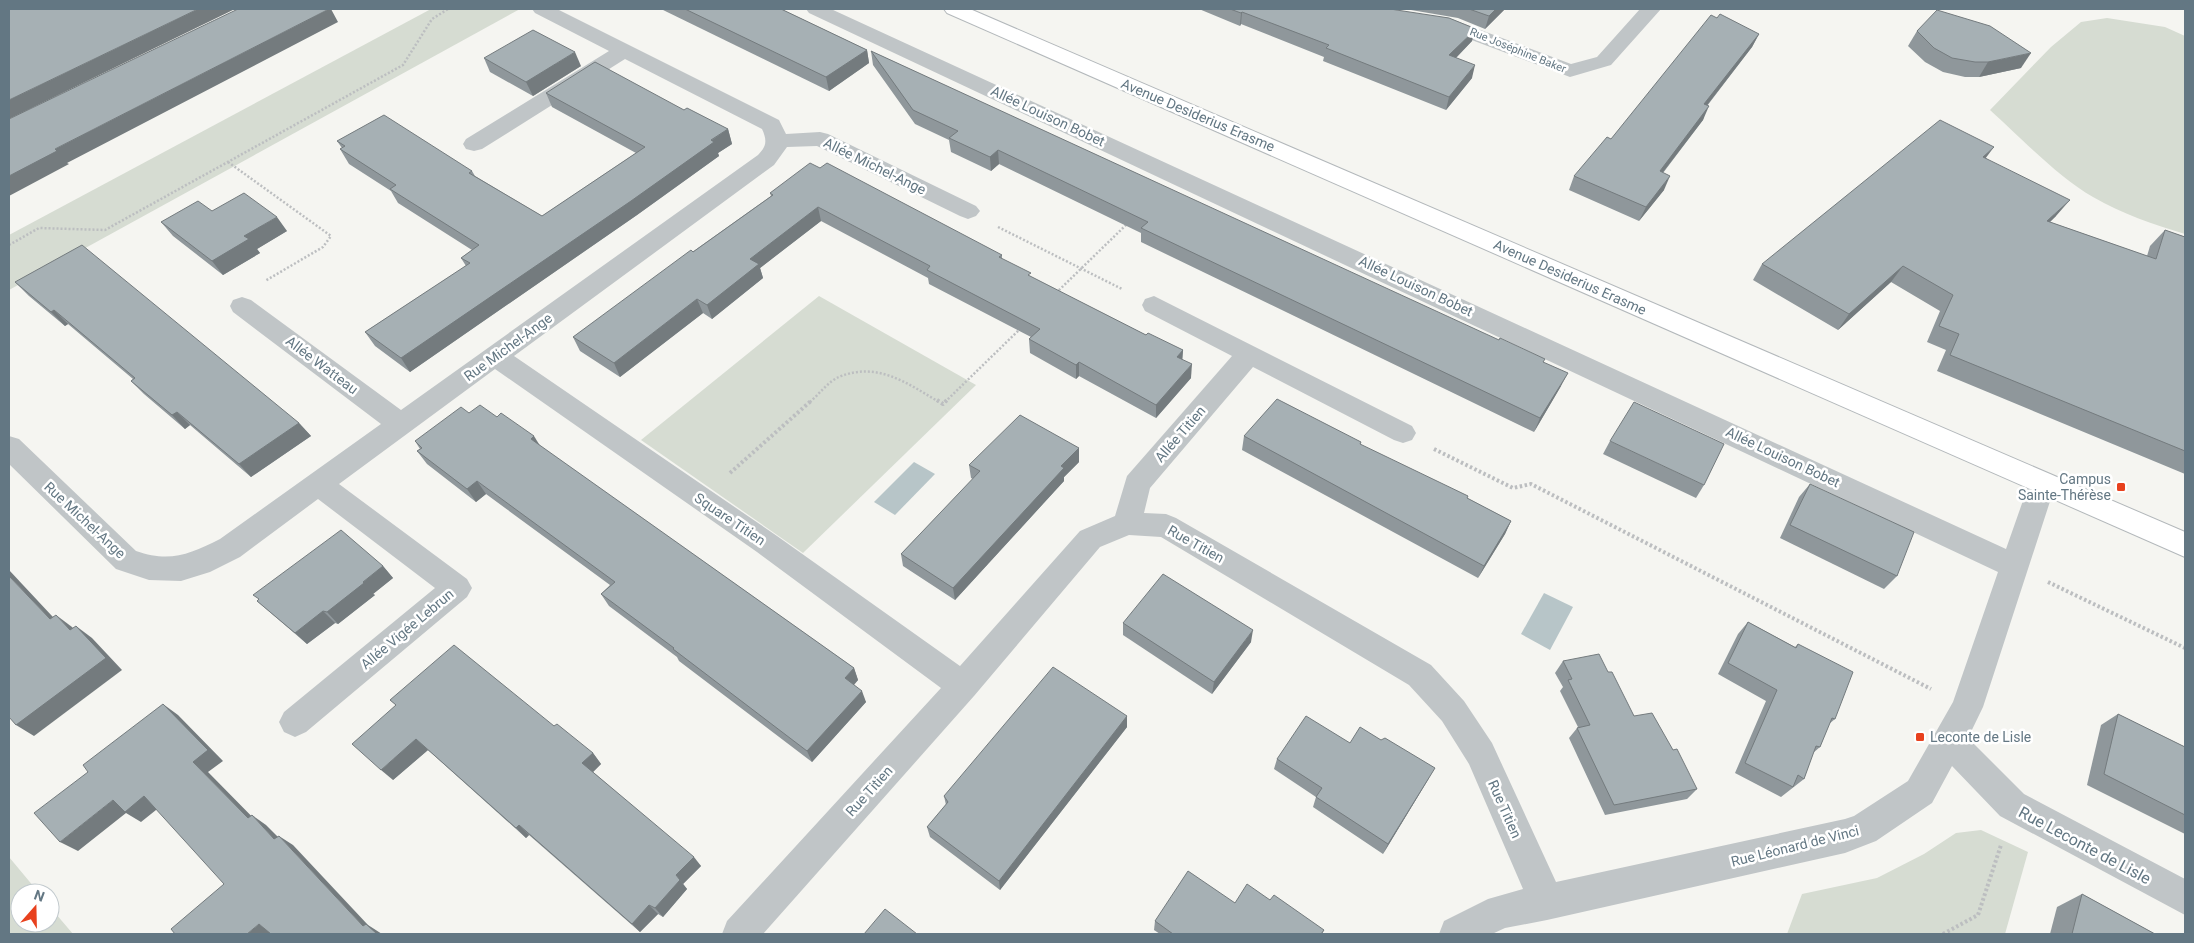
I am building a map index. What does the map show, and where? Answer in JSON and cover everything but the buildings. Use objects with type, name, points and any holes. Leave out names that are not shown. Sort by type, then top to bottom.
[{"type":"main road","name":"Avenue Desiderius Erasme","points":[[954,9],[2185,545]]},
{"type":"street","points":[[542,9],[770,125],[777,141]]},
{"type":"street","name":"Allée Louison Bobet","points":[[816,9],[2014,566]]},
{"type":"street","name":"Rue Joséphine Baker","points":[[1416,18],[1451,24],[1570,71],[1604,61],[1651,9]]},
{"type":"street","points":[[474,144],[625,50]]},
{"type":"street","name":"Allée Michel-Ange","points":[[777,141],[820,139],[968,211]]},
{"type":"street","name":"Rue Michel-Ange","points":[[9,448],[126,560],[148,568],[164,570],[181,569],[200,563],[230,548],[320,485],[401,424],[766,160],[776,151],[777,141]]},
{"type":"street","points":[[1154,305],[1403,434]]},
{"type":"street","name":"Allée Watteau","points":[[242,306],[401,424]]},
{"type":"street","name":"Allée Titien","points":[[1127,523],[1137,484],[1249,354]]},
{"type":"street","name":"Square Titien","points":[[495,356],[700,500],[767,544],[963,686]]},
{"type":"street","name":"Rue Léonard de Vinci","points":[[1457,934],[1500,911],[1547,903],[1845,836],[1864,829],[1920,792],[1968,707],[2042,483]]},
{"type":"street","name":"Allée Vigée Lebrun","points":[[295,722],[457,588],[320,485]]},
{"type":"street","name":"Rue Titien","points":[[740,934],[963,686],[1090,539],[1127,523],[1166,526],[1420,675],[1453,711],[1481,754],[1547,903]]},
{"type":"street","name":"Rue Leconte de Lisle","points":[[1949,741],[2012,805],[2185,898]]},
{"type":"path","points":[[9,245],[40,228],[105,230],[403,65],[432,19],[448,9]]},
{"type":"path","points":[[228,162],[331,236],[323,247],[239,296],[242,306]]},
{"type":"path","points":[[968,211],[1154,305]]},
{"type":"path","points":[[1054,296],[1130,222]]},
{"type":"path","points":[[700,500],[838,377],[861,370],[880,371],[901,379],[943,404],[1026,323]]},
{"type":"path","points":[[1403,434],[1513,488],[1531,484],[1968,707]]},
{"type":"path","points":[[2014,566],[2185,648]]},
{"type":"path","points":[[1943,934],[1972,920],[1981,910],[2012,805]]},
{"type":"shaded area","points":[[431,9],[520,9],[9,290],[9,235]]},
{"type":"shaded area","points":[[2107,18],[2165,27],[2185,36],[2185,234],[2126,214],[2080,189],[2053,168],[1990,110],[2051,47],[2081,22]]},
{"type":"shaded area","points":[[819,296],[976,385],[803,553],[641,440]]},
{"type":"shaded area","points":[[914,462],[935,474],[895,515],[874,502]]},
{"type":"shaded area","points":[[1544,593],[1573,607],[1550,650],[1521,634]]},
{"type":"shaded area","points":[[1981,830],[2028,852],[2005,934],[1787,934],[1802,894],[1877,878],[1924,854],[1956,833]]},
{"type":"shaded area","points":[[9,857],[31,883],[10,883],[10,933],[60,933],[60,919],[73,934],[9,934]]},
{"type":"place","name":"Campus Sainte-Thérèse","points":[[2121,487]]},
{"type":"place","name":"Leconte de Lisle","points":[[1920,737]]}]
